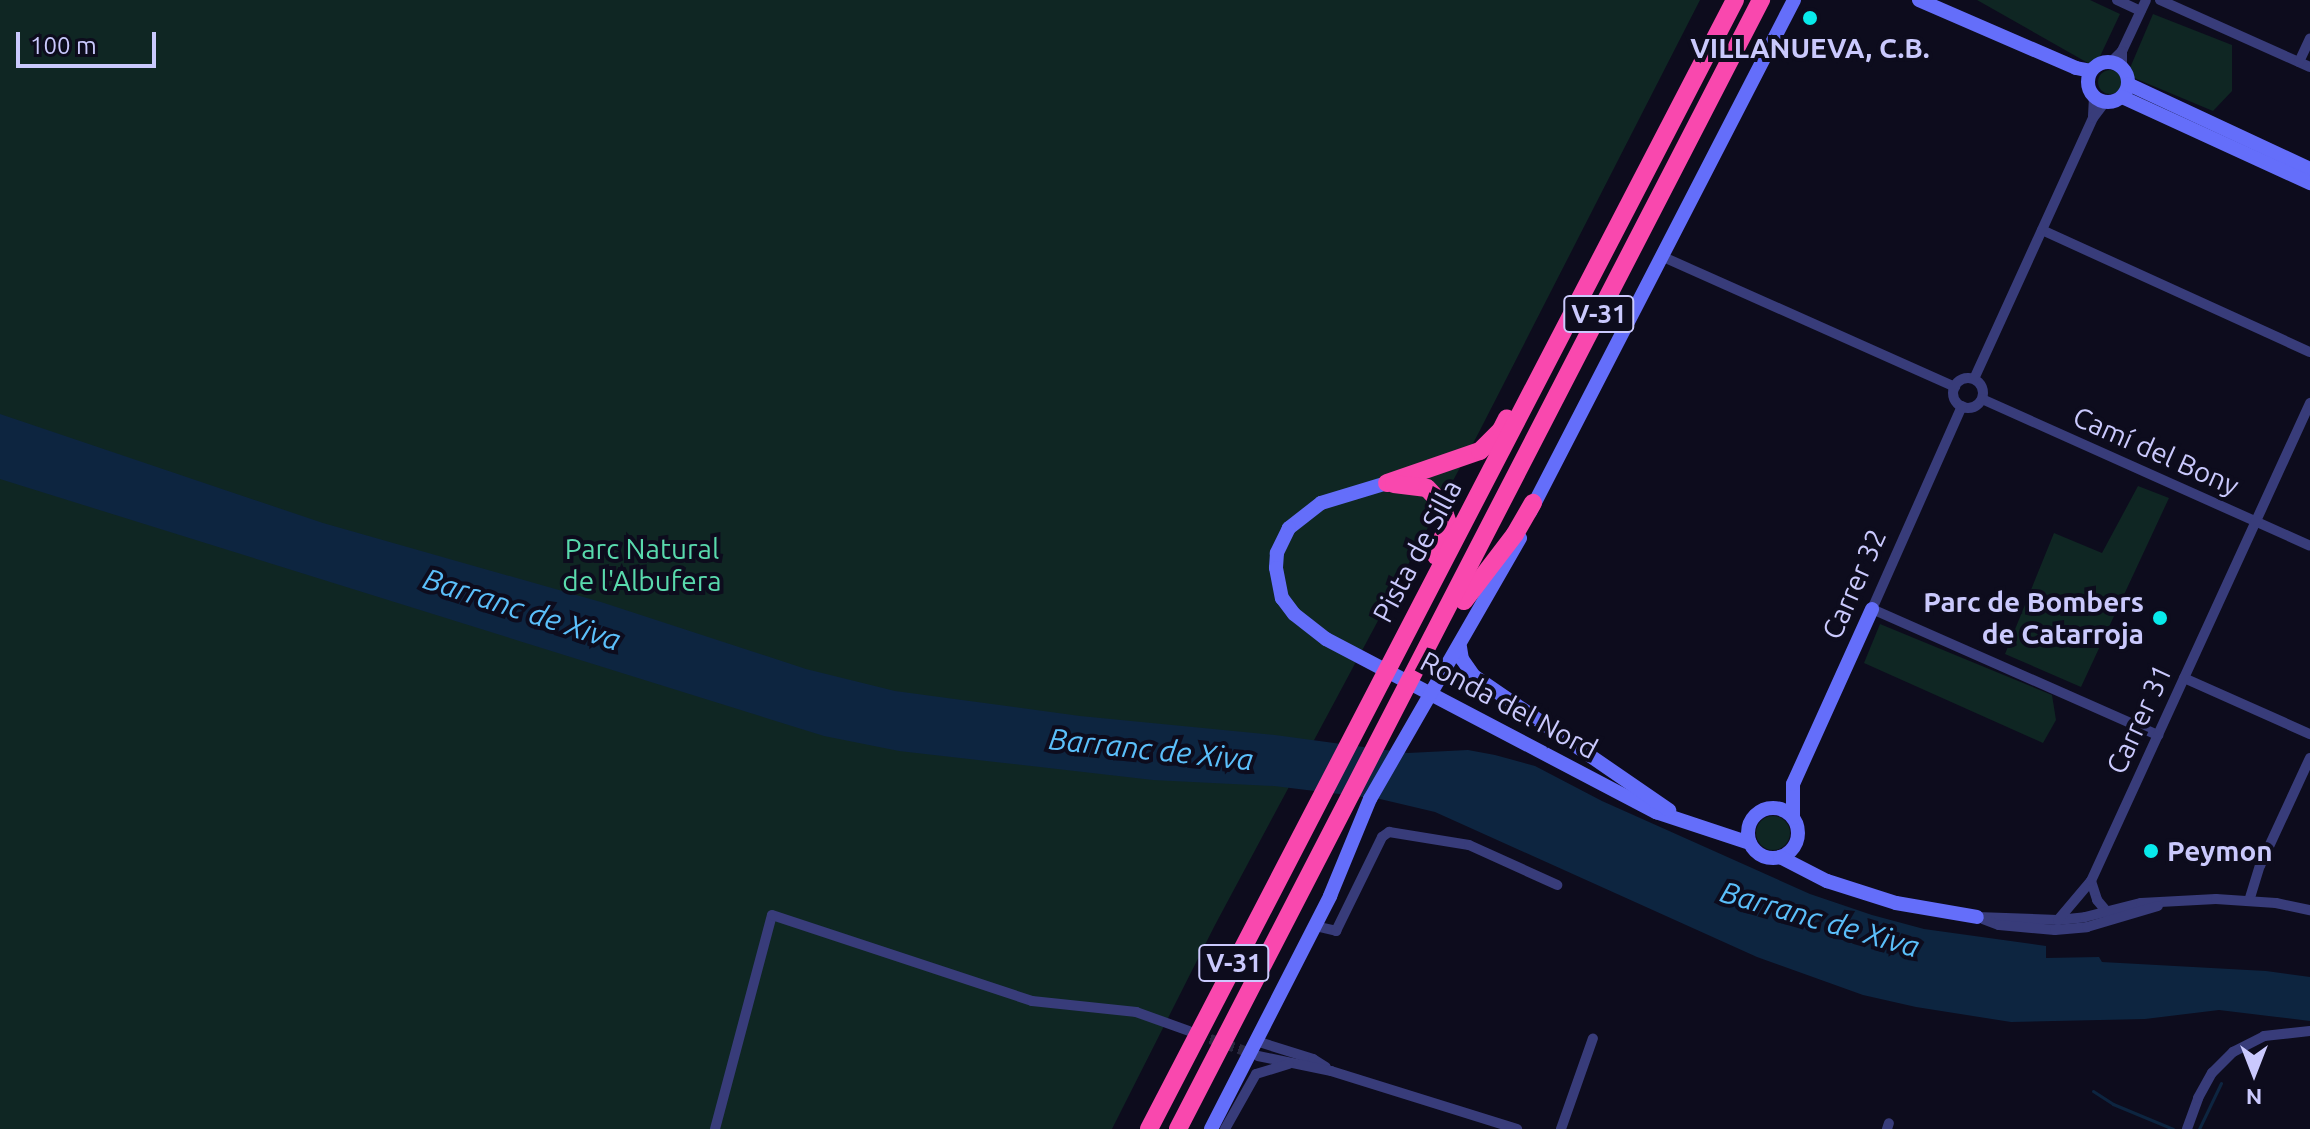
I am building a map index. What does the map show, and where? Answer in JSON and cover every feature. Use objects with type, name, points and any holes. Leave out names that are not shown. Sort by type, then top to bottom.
[{"type":"highway","name":"Pista de Silla","points":[[1149,1129],[1735,0]]},
{"type":"highway","name":"Pista de Silla","points":[[1178,1129],[1375,747],[1439,630],[1761,0]]},
{"type":"highway","points":[[1387,483],[1480,451],[1501,430],[1522,390],[1543,367]]},
{"type":"highway","points":[[1387,483],[1427,488],[1441,503],[1448,523],[1406,633]]},
{"type":"highway","points":[[1439,630],[1458,611],[1471,587],[1515,534],[1533,503]]},
{"type":"street","points":[[1211,1129],[1257,1048],[1370,799],[1521,536],[1533,503],[1794,0]]},
{"type":"street","points":[[1919,0],[2076,68],[2090,76],[2099,99],[1974,379]]},
{"type":"street","points":[[2117,0],[2143,5],[2117,65],[2125,90],[2310,183]]},
{"type":"street","points":[[2160,0],[2305,64],[2310,38]]},
{"type":"street","points":[[2090,76],[2100,64],[2117,65]]},
{"type":"street","points":[[2099,99],[2125,90],[2310,169]]},
{"type":"street","points":[[2042,230],[2310,352]]},
{"type":"street","points":[[1661,256],[1955,387]]},
{"type":"street","points":[[1974,379],[1981,386],[1982,399],[1975,406],[1962,406],[1956,400],[1955,387],[1960,381],[1974,379]]},
{"type":"street","name":"Camí del Bony","points":[[1982,399],[2310,546]]},
{"type":"street","name":"Carrer 31","points":[[2058,920],[2091,881],[2310,403]]},
{"type":"street","name":"Carrer 32","points":[[1772,808],[1793,784],[1962,406]]},
{"type":"street","name":"Ronda del Nord","points":[[1387,483],[1348,493],[1309,510],[1289,528],[1277,553],[1276,576],[1282,598],[1294,614],[1326,639],[1656,812],[1750,843]]},
{"type":"street","points":[[1872,609],[2158,735]]},
{"type":"street","points":[[1460,647],[1462,659],[1474,676],[1700,829]]},
{"type":"street","points":[[2184,678],[2310,734]]},
{"type":"street","points":[[2249,901],[2260,866],[2310,758]]},
{"type":"street","name":"Carrer 32","points":[[1793,784],[1793,818]]},
{"type":"street","points":[[1717,833],[1751,821],[1763,810],[1772,808],[1793,818],[1798,830],[1796,843],[1808,865],[1827,881]]},
{"type":"street","points":[[1751,821],[1750,843],[1765,857],[1780,857],[1827,881],[1896,903],[1977,917],[2058,920],[2141,903],[2216,899],[2310,910]]},
{"type":"street","points":[[1315,926],[1336,931],[1382,837],[1389,832],[1469,845],[1557,885]]},
{"type":"street","points":[[1780,857],[1796,843]]},
{"type":"street","points":[[2091,881],[2097,900],[2107,912]]},
{"type":"street","points":[[1977,917],[1999,925],[2055,930],[2087,927],[2169,903]]},
{"type":"street","points":[[715,1129],[772,915],[1032,1001],[1136,1012],[1189,1031]]},
{"type":"street","points":[[2187,1129],[2205,1085],[2233,1052],[2264,1036],[2310,1031]]},
{"type":"street","points":[[1561,1129],[1593,1038]]},
{"type":"street","points":[[1257,1048],[1297,1063],[1517,1129]]},
{"type":"street","points":[[1257,1048],[1313,1059],[1331,1071]]},
{"type":"street","points":[[1224,1129],[1256,1074],[1262,1069],[1297,1063]]},
{"type":"street","points":[[1222,1108],[1224,1129]]},
{"type":"green space","name":"Parc Natural de l'Albufera","points":[[0,0],[1700,0],[1478,434],[1215,925],[1112,1129],[0,1129]]},
{"type":"green space","points":[[1977,0],[2090,0],[2120,14],[2095,67]]},
{"type":"green space","points":[[2153,14],[2232,45],[2232,91],[2213,111],[2127,75]]},
{"type":"green space","points":[[2110,70],[2119,73],[2122,82],[2119,91],[2110,94],[2101,91],[2098,82],[2101,73]]},
{"type":"green space","points":[[2138,486],[2169,498],[2081,687],[2005,654],[2054,533],[2102,553]]},
{"type":"green space","points":[[1880,624],[2052,695],[2056,720],[2043,743],[1864,663]]},
{"type":"green space","points":[[1773,816],[1785,821],[1790,833],[1785,845],[1773,850],[1761,845],[1756,833],[1761,821]]},
{"type":"water","name":"Barranc de Xiva","points":[[0,414],[323,523],[601,602],[806,669],[895,691],[1080,716],[1275,735],[1408,753],[1468,750],[1495,755],[1535,766],[1602,801],[1810,894],[1872,915],[1924,929],[2046,946],[2046,958],[2099,957],[2102,962],[2266,971],[2310,977],[2310,1021],[2219,1010],[2145,1019],[2011,1022],[1916,1007],[1863,995],[1757,957],[1435,812],[1380,799],[1274,786],[1153,780],[899,751],[824,736],[0,479]]},
{"type":"waterway","points":[[2199,1129],[2221,1083]]},
{"type":"waterway","points":[[2093,1091],[2113,1104],[2173,1129]]},
{"type":"tunnel","points":[[1196,1034],[1253,1054]]},
{"type":"place","name":"VILLANUEVA, C.B.","points":[[1810,18]]},
{"type":"place","name":"Parc de Bombers de Catarroja","points":[[2160,618]]},
{"type":"place","name":"Peymon","points":[[2151,851]]}]
